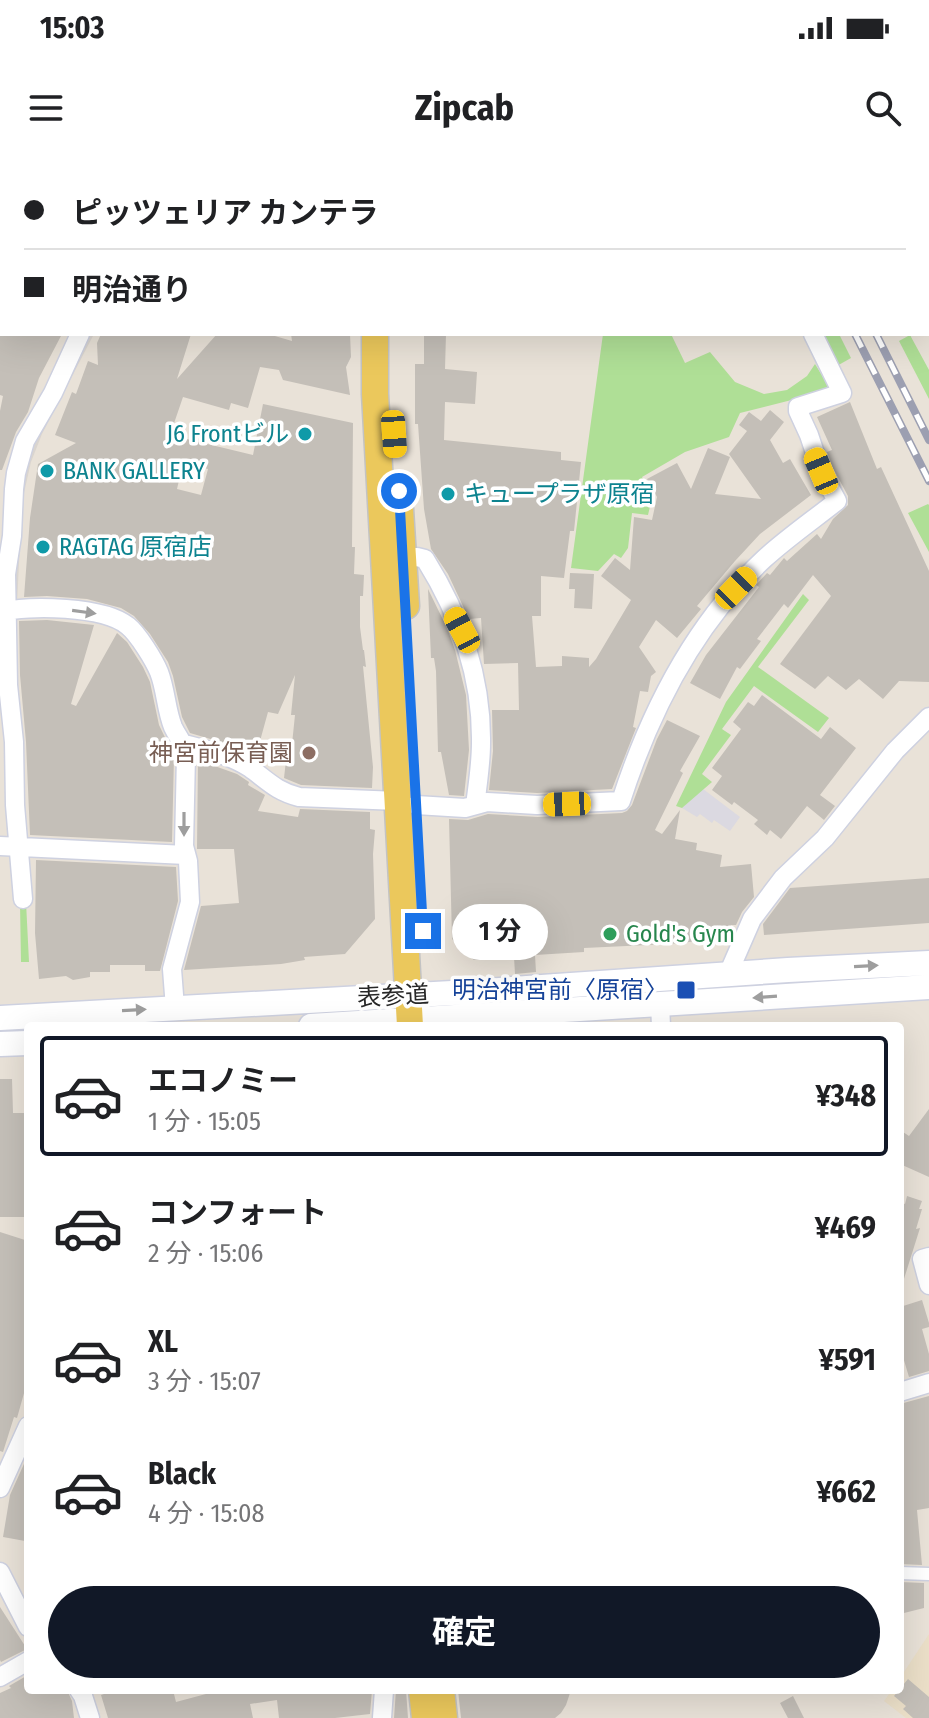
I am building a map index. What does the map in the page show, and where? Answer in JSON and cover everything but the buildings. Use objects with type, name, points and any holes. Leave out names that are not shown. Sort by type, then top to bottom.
[{"type":"main road","points":[[375,336],[375,394],[407,803],[418,1013]]},
{"type":"main road","points":[[393,336],[394,434],[403,558],[407,803]]},
{"type":"main road","name":"表参道","points":[[344,1022],[728,974],[929,963]]},
{"type":"main road","name":"表参道","points":[[0,1018],[175,1008],[661,1015],[929,987]]},
{"type":"main road","points":[[0,1044],[24,1043]]},
{"type":"main road","points":[[422,1694],[425,1718]]},
{"type":"main road","points":[[441,1694],[444,1718]]},
{"type":"street","points":[[23,899],[10,846],[15,805],[14,742],[4,612],[15,480],[25,441],[53,393],[79,336]]},
{"type":"street","points":[[184,744],[221,754],[249,768],[284,794],[299,797],[465,808],[487,802],[537,805],[621,801],[657,709],[699,633],[762,561],[837,501],[821,471],[798,411],[798,407],[842,393],[814,336]]},
{"type":"street","points":[[403,558],[425,559],[462,630],[472,659],[481,742],[475,805]]},
{"type":"street","points":[[4,612],[35,608],[82,611],[116,618],[130,627],[160,673],[173,727],[184,744],[186,755],[184,846],[190,902],[172,969],[175,1008]]},
{"type":"street","points":[[728,974],[752,919],[783,878],[825,838],[895,751],[929,717]]},
{"type":"street","points":[[10,846],[186,855]]},
{"type":"street","points":[[929,1257],[922,1259],[929,1285]]},
{"type":"street","points":[[904,1385],[929,1383]]},
{"type":"street","points":[[0,1488],[24,1435]]},
{"type":"street","points":[[0,1572],[24,1619]]},
{"type":"street","points":[[904,1573],[929,1574]]},
{"type":"street","points":[[0,1677],[24,1663]]},
{"type":"street","points":[[82,1694],[90,1718]]},
{"type":"street","points":[[382,1718],[384,1694]]},
{"type":"shaded area","points":[[88,336],[93,336],[42,434],[31,462],[21,523],[17,604],[14,603],[13,585],[18,488],[32,446]]},
{"type":"shaded area","points":[[703,789],[740,817],[730,831],[714,820],[712,823],[700,814],[697,817],[682,808]]},
{"type":"shaded area","points":[[929,1634],[929,1718],[906,1718],[884,1701],[889,1694],[904,1694],[904,1672]]},
{"type":"green space","points":[[603,336],[672,336],[685,363],[710,352],[735,382],[764,394],[787,390],[807,376],[815,364],[831,390],[740,413],[729,437],[685,452],[642,477],[652,498],[648,515],[632,513],[628,548],[621,558],[614,554],[598,571],[571,568]]},
{"type":"green space","points":[[820,336],[840,336],[851,358],[835,367]]},
{"type":"green space","points":[[911,336],[929,370],[929,399],[899,341]]},
{"type":"green space","points":[[929,505],[929,552],[908,513]]},
{"type":"green space","points":[[803,594],[809,600],[758,667],[829,718],[818,732],[754,686],[722,729],[731,735],[702,774],[712,782],[682,808],[676,806],[726,702]]},
{"type":"green space","points":[[26,902],[29,962],[21,962],[20,903]]},
{"type":"railway","points":[[856,336],[929,481]]},
{"type":"railway","points":[[877,336],[929,440]]},
{"type":"place","name":"J6 Frontビル","points":[[305,434]]},
{"type":"place","name":"BANK GALLERY","points":[[47,471]]},
{"type":"place","name":"キュープラザ原宿","points":[[448,494]]},
{"type":"place","name":"RAGTAG 原宿店","points":[[43,547]]},
{"type":"place","name":"神宮前保育園","points":[[309,753]]},
{"type":"place","name":"Gold's Gym","points":[[610,934]]},
{"type":"place","name":"明治神宮前〈原宿〉","points":[[686,990]]},
{"type":"route","points":[[399,491],[423,931]]}]
